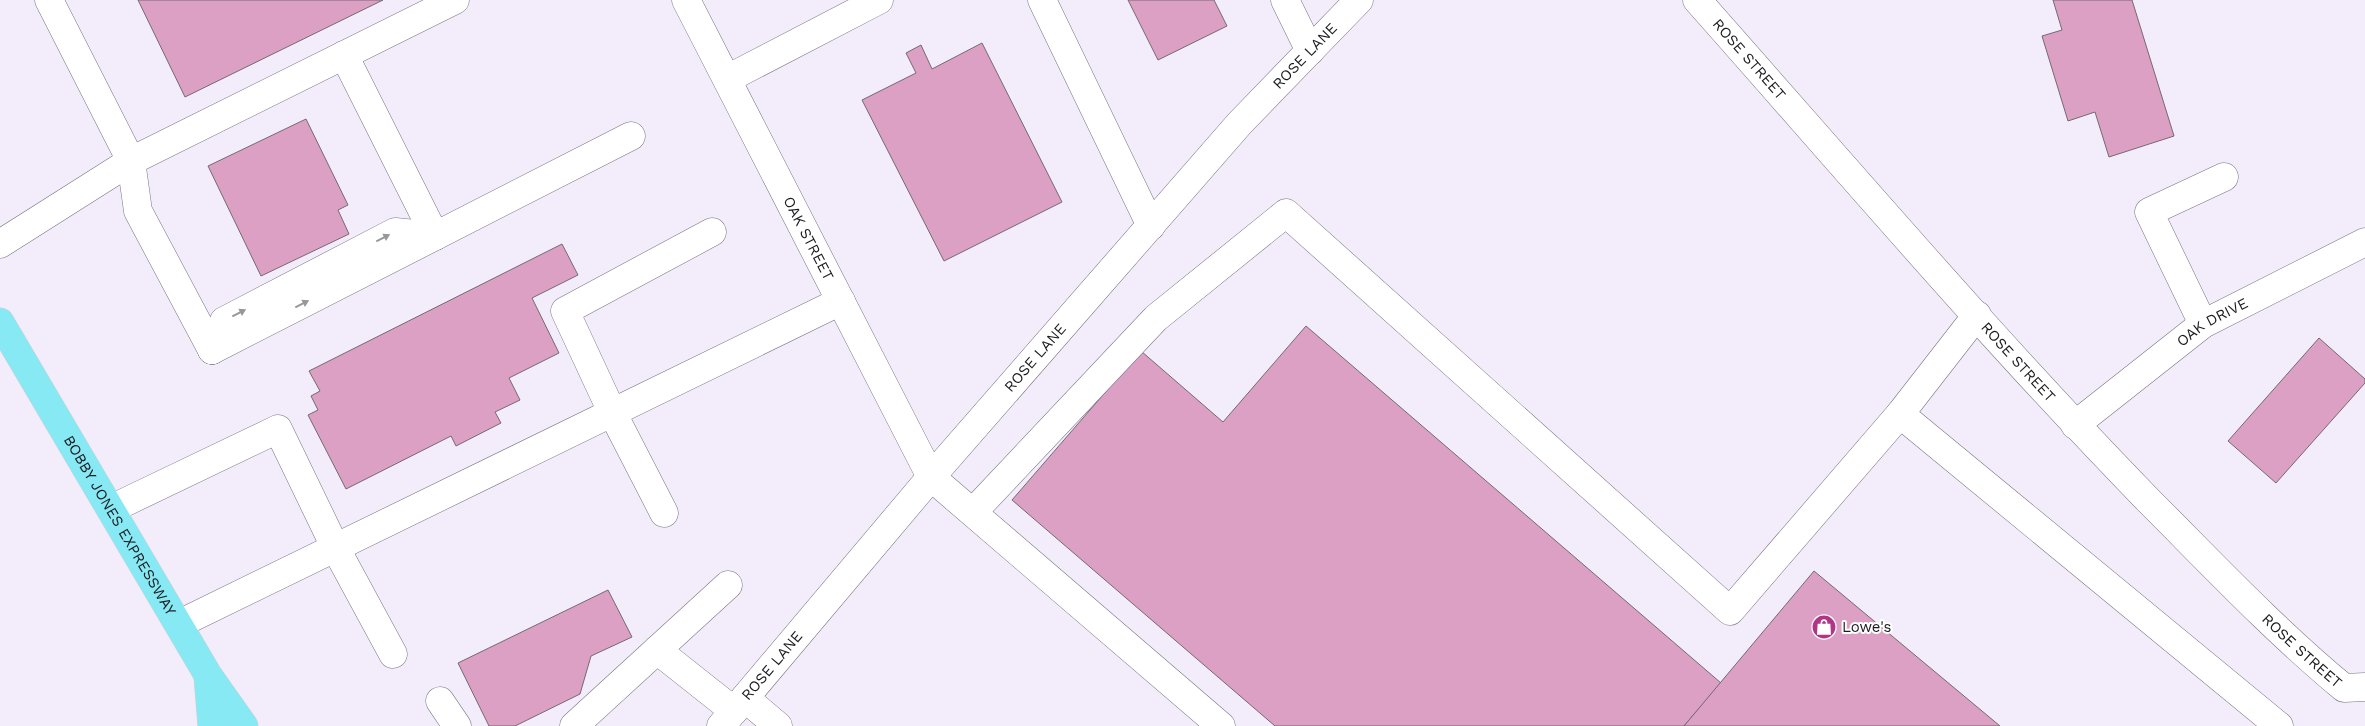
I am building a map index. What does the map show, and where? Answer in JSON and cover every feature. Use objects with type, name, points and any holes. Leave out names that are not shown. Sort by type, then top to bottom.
[{"type":"main road","name":"BOBBY JONES EXPRESSWAY","points":[[0,322],[208,675],[244,726]]},
{"type":"main road","points":[[208,675],[212,726]]},
{"type":"street","points":[[0,244],[131,161],[455,0]]},
{"type":"street","name":"OAK STREET","points":[[686,0],[931,477]]},
{"type":"street","points":[[727,79],[879,0]]},
{"type":"street","points":[[1042,0],[1150,226]]},
{"type":"street","points":[[1285,0],[1310,50]]},
{"type":"street","name":"ROSE LANE","points":[[733,712],[931,477],[1239,124],[1359,0]]},
{"type":"street","name":"ROSE STREET","points":[[1697,0],[2075,425],[2257,611],[2320,668],[2344,688],[2365,687]]},
{"type":"street","points":[[53,1],[131,161],[138,211],[212,350],[631,136]]},
{"type":"street","points":[[344,55],[435,236]]},
{"type":"street","points":[[2203,324],[2149,212],[2224,177]]},
{"type":"street","points":[[972,512],[1156,318],[1286,213],[1730,611],[1900,414],[1977,315]]},
{"type":"street","points":[[664,513],[612,412],[565,311],[712,232]]},
{"type":"street","name":"OAK DRIVE","points":[[2075,425],[2203,324],[2365,242]]},
{"type":"street","points":[[179,624],[841,301]]},
{"type":"street","points":[[1900,414],[2279,726]]},
{"type":"street","points":[[111,509],[278,429],[335,547],[393,654]]},
{"type":"street","points":[[931,477],[1221,726]]},
{"type":"street","points":[[574,726],[728,585]]},
{"type":"street","points":[[657,650],[733,712],[778,726]]},
{"type":"street","points":[[440,701],[457,726]]},
{"type":"building","points":[[138,0],[383,0],[185,97]]},
{"type":"building","points":[[1128,0],[1214,0],[1227,26],[1158,60]]},
{"type":"building","points":[[2053,0],[2132,0],[2174,136],[2109,157],[2095,112],[2068,121],[2042,36],[2062,30]]},
{"type":"building","points":[[982,43],[1062,202],[944,261],[862,100],[916,73],[906,53],[921,45],[932,69]]},
{"type":"building","points":[[306,119],[348,205],[338,210],[349,234],[261,276],[208,166]]},
{"type":"building","points":[[562,244],[578,275],[532,298],[559,353],[509,378],[520,400],[495,412],[501,423],[456,446],[451,436],[346,489],[308,415],[318,410],[311,396],[320,391],[309,371]]},
{"type":"building","points":[[1306,326],[1721,683],[1684,726],[1275,726],[1012,500],[1141,351],[1223,422]]},
{"type":"building","points":[[2319,338],[2365,379],[2365,383],[2276,483],[2228,441]]},
{"type":"building","name":"Lowe's","points":[[1814,571],[2000,726],[1684,726]]},
{"type":"building","points":[[608,590],[632,637],[591,656],[580,694],[515,726],[489,726],[458,663]]},
{"type":"place","name":"Lowe's","points":[[1824,627]]}]
